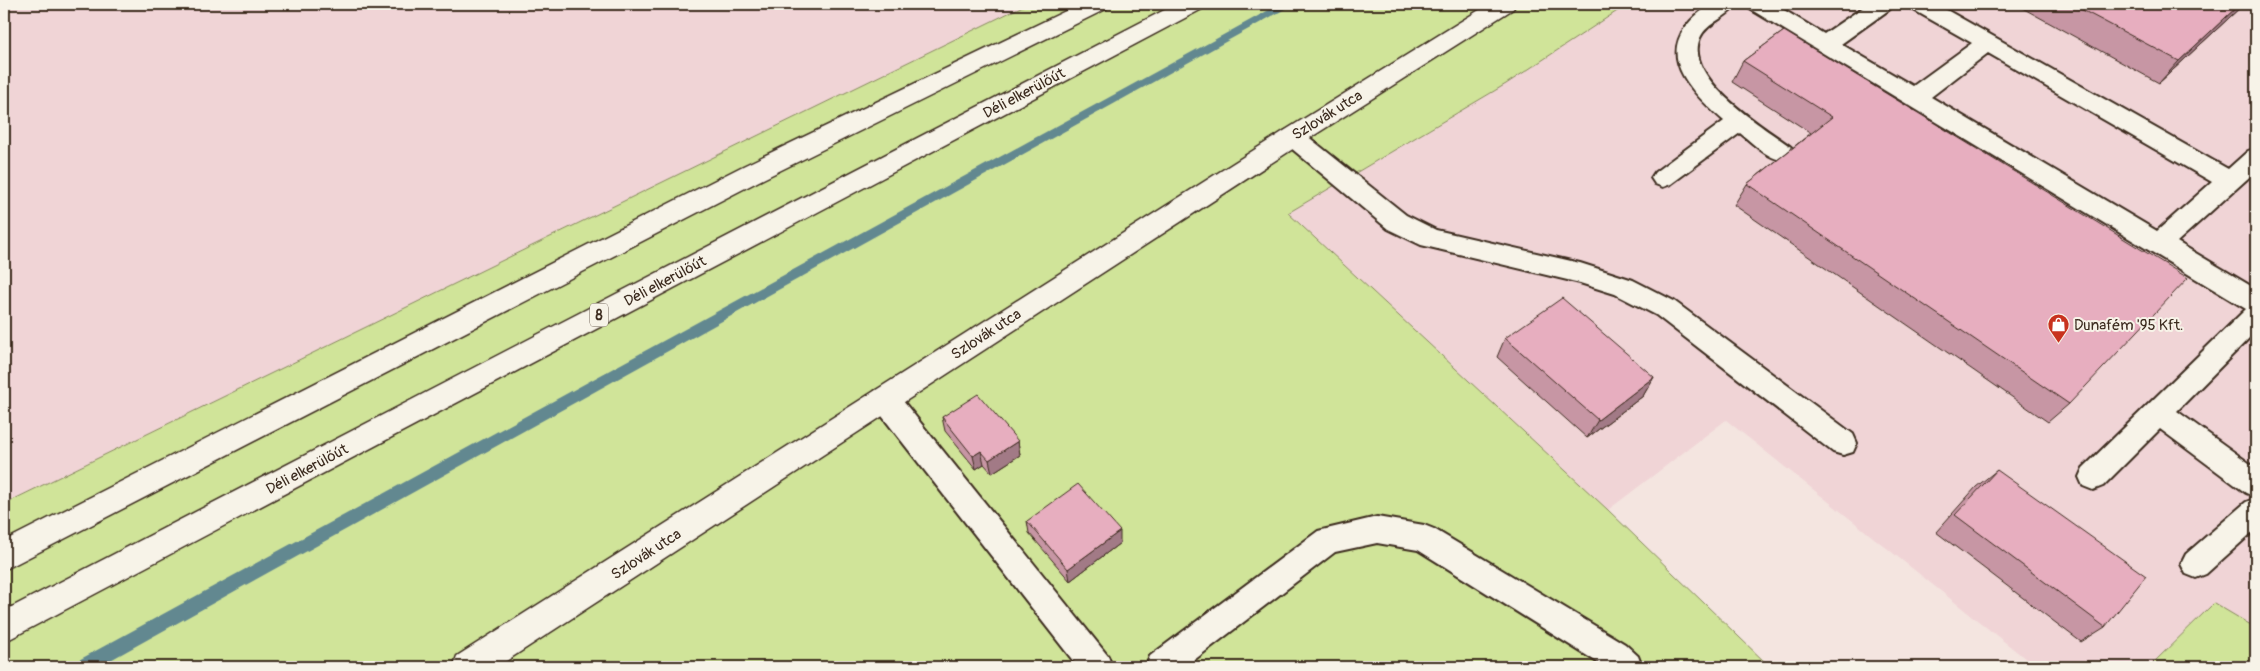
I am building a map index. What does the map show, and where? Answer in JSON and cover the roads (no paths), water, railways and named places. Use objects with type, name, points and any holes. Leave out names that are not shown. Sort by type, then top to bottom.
[{"type":"main road","points":[[4,556],[750,174],[1098,4]]},
{"type":"main road","name":"Déli elkerülőút","points":[[4,627],[1194,4]]},
{"type":"main road","name":"Szlovák utca","points":[[469,667],[1293,137],[1505,4]]},
{"type":"lane","points":[[1726,4],[1698,26],[1689,37],[1686,53],[1691,72],[1704,89],[1740,121],[1783,154]]},
{"type":"lane","points":[[1758,4],[2256,302]]},
{"type":"lane","points":[[1825,44],[1882,4]]},
{"type":"lane","points":[[1920,4],[2230,181]]},
{"type":"lane","points":[[1915,97],[1988,42]]},
{"type":"lane","points":[[1663,178],[1740,121]]},
{"type":"lane","points":[[1293,137],[1397,222],[1430,238],[1580,273],[1624,287],[1665,308],[1843,442]]},
{"type":"lane","points":[[2160,243],[2256,157]]},
{"type":"lane","points":[[2093,477],[2256,315]]},
{"type":"lane","points":[[886,400],[1097,667]]},
{"type":"lane","points":[[2159,413],[2256,484]]},
{"type":"lane","points":[[2196,564],[2256,511]]},
{"type":"lane","points":[[1161,667],[1328,540],[1377,530],[1424,538],[1614,655],[1627,667]]},
{"type":"waterway","points":[[83,667],[1288,4]]},
{"type":"place","name":"Dunafém '95 Kft.","points":[[2058,344]]}]
